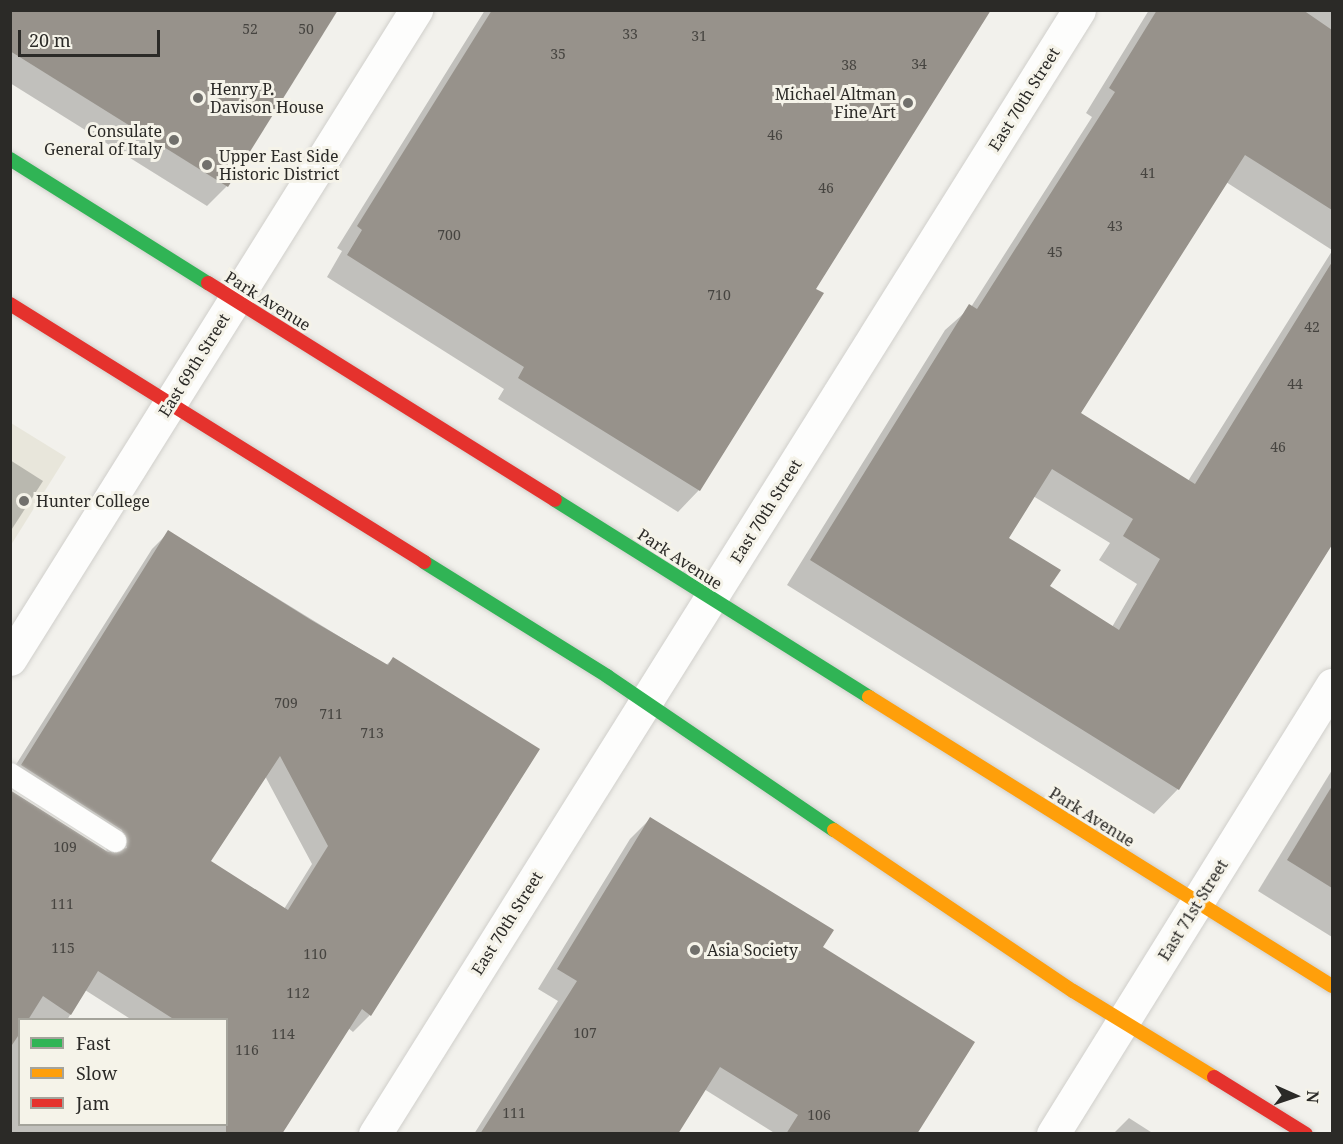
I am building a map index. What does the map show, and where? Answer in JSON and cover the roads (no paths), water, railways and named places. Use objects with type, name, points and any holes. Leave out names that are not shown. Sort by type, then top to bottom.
[{"type":"main road","name":"Park Avenue","points":[[10,159],[1332,986]]},
{"type":"main road","points":[[10,304],[646,702],[1124,1022],[1306,1134]]},
{"type":"street","name":"East 69th Street","points":[[10,659],[416,10]]},
{"type":"street","name":"East 70th Street","points":[[375,1134],[1079,10]]},
{"type":"street","name":"East 71st Street","points":[[1053,1134],[1332,685]]},
{"type":"lane","points":[[10,774],[115,841]]},
{"type":"place","name":"Henry P. Davison House","points":[[198,98]]},
{"type":"place","name":"Michael Altman Fine Art","points":[[908,103]]},
{"type":"place","name":"Consulate General of Italy","points":[[174,140]]},
{"type":"place","name":"Upper East Side Historic District","points":[[207,165]]},
{"type":"place","name":"Hunter College","points":[[24,501]]},
{"type":"place","name":"Asia Society","points":[[695,950]]}]
